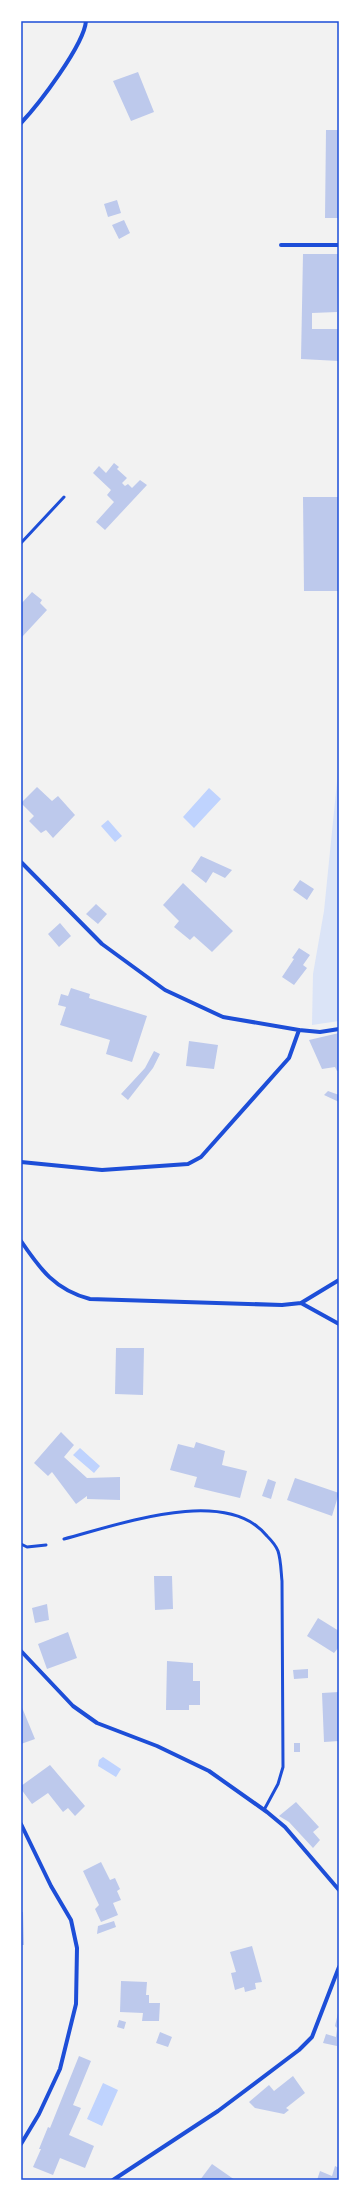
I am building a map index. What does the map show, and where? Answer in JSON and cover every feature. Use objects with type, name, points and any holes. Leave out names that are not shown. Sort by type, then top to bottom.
[{"type":"street","points":[[21,123],[34,108],[71,54],[86,28],[86,21]]},
{"type":"street","points":[[281,245],[339,245]]},
{"type":"street","points":[[21,862],[102,944],[165,990],[223,1017],[299,1030],[320,1032],[339,1029]]},
{"type":"street","points":[[21,1162],[102,1170],[188,1164],[201,1157],[289,1058],[299,1030]]},
{"type":"street","points":[[21,1241],[38,1266],[53,1281],[63,1289],[90,1299],[266,1306],[301,1303],[339,1280]]},
{"type":"street","points":[[301,1303],[339,1324]]},
{"type":"street","points":[[21,1652],[73,1706],[97,1723],[157,1746],[210,1772],[264,1810],[285,1827],[339,1890]]},
{"type":"street","points":[[21,1824],[51,1886],[71,1920],[77,1948],[76,2004],[60,2069],[39,2114],[21,2144]]},
{"type":"street","points":[[113,2180],[218,2111],[299,2050],[312,2037],[339,1967]]},
{"type":"lane","points":[[21,543],[64,497]]},
{"type":"lane","points":[[64,1539],[159,1515],[204,1510],[234,1514],[248,1519],[259,1526],[271,1541],[278,1551],[282,1581],[283,1767],[278,1784],[264,1810]]},
{"type":"lane","points":[[21,1544],[27,1546],[46,1544]]},
{"type":"shaded area","points":[[339,762],[339,1021],[312,1025],[313,974],[324,911]]},
{"type":"water","points":[[209,788],[221,799],[194,828],[183,817]]},
{"type":"water","points":[[108,820],[122,836],[115,842],[101,826]]},
{"type":"water","points":[[80,1448],[100,1466],[94,1473],[73,1455]]},
{"type":"water","points":[[103,1757],[121,1769],[116,1777],[98,1766],[99,1760]]},
{"type":"water","points":[[103,2083],[118,2090],[102,2126],[87,2119]]},
{"type":"building","points":[[138,72],[154,112],[131,121],[113,81]]},
{"type":"building","points":[[326,130],[339,130],[339,218],[325,218]]},
{"type":"building","points":[[117,200],[121,213],[108,217],[104,204]]},
{"type":"building","points":[[124,220],[130,233],[119,239],[112,225]]},
{"type":"building","points":[[303,254],[339,254],[337,312],[312,313],[312,329],[339,329],[339,361],[301,359]]},
{"type":"building","points":[[114,463],[119,467],[117,469],[127,478],[122,483],[125,486],[128,484],[132,488],[140,480],[147,485],[105,530],[96,522],[114,502],[107,495],[111,490],[93,473],[99,466],[106,473]]},
{"type":"building","points":[[303,497],[339,497],[339,591],[304,591]]},
{"type":"building","points":[[32,592],[42,600],[40,603],[47,610],[22,637],[21,604]]},
{"type":"building","points":[[37,787],[52,801],[58,796],[75,815],[53,838],[46,830],[41,833],[29,821],[34,816],[21,803]]},
{"type":"building","points":[[201,856],[232,870],[225,878],[213,872],[206,883],[191,871]]},
{"type":"building","points":[[300,880],[314,889],[307,900],[293,890]]},
{"type":"building","points":[[183,883],[233,931],[212,952],[194,936],[190,940],[174,927],[179,921],[163,905]]},
{"type":"building","points":[[96,904],[107,914],[98,924],[86,914]]},
{"type":"building","points":[[60,923],[71,936],[59,947],[48,934]]},
{"type":"building","points":[[299,948],[310,955],[303,965],[307,968],[294,985],[282,977],[294,959],[292,958]]},
{"type":"building","points":[[71,988],[90,994],[89,998],[147,1016],[132,1062],[106,1054],[110,1040],[60,1025],[66,1007],[58,1005],[61,994],[68,996]]},
{"type":"building","points":[[339,1033],[339,1071],[337,1071],[335,1067],[322,1069],[309,1040]]},
{"type":"building","points":[[189,1041],[218,1045],[214,1069],[186,1066]]},
{"type":"building","points":[[154,1051],[160,1054],[153,1068],[128,1100],[121,1094],[145,1068]]},
{"type":"building","points":[[328,1091],[339,1095],[339,1102],[324,1095]]},
{"type":"building","points":[[116,1348],[144,1348],[143,1395],[115,1394]]},
{"type":"building","points":[[61,1432],[74,1445],[64,1457],[87,1478],[120,1477],[120,1500],[87,1499],[87,1496],[76,1504],[52,1472],[48,1476],[34,1463]]},
{"type":"building","points":[[196,1442],[225,1451],[222,1465],[247,1471],[240,1498],[194,1487],[197,1477],[170,1470],[178,1444],[194,1448]]},
{"type":"building","points":[[295,1478],[339,1493],[332,1516],[287,1500]]},
{"type":"building","points":[[268,1479],[276,1482],[271,1499],[262,1496]]},
{"type":"building","points":[[154,1576],[172,1576],[173,1609],[155,1610]]},
{"type":"building","points":[[47,1604],[49,1620],[35,1623],[32,1608]]},
{"type":"building","points":[[318,1618],[339,1631],[339,1647],[334,1653],[307,1636]]},
{"type":"building","points":[[68,1632],[77,1658],[47,1669],[38,1644]]},
{"type":"building","points":[[167,1661],[193,1663],[193,1681],[200,1681],[200,1705],[189,1705],[189,1710],[166,1710]]},
{"type":"building","points":[[308,1669],[308,1678],[294,1679],[293,1670]]},
{"type":"building","points":[[339,1692],[339,1741],[324,1742],[322,1693]]},
{"type":"building","points":[[21,1705],[35,1739],[21,1744]]},
{"type":"building","points":[[294,1743],[300,1743],[300,1752],[294,1752]]},
{"type":"building","points":[[50,1765],[85,1806],[75,1816],[68,1808],[63,1812],[48,1793],[32,1804],[21,1789],[21,1786]]},
{"type":"building","points":[[296,1802],[319,1827],[313,1832],[320,1840],[313,1848],[289,1822],[279,1816]]},
{"type":"building","points":[[101,1862],[110,1880],[115,1878],[120,1889],[117,1891],[121,1900],[113,1903],[118,1915],[101,1922],[95,1909],[99,1905],[83,1871]]},
{"type":"building","points":[[21,1912],[23,1912],[24,1945],[21,1945]]},
{"type":"building","points":[[114,1921],[116,1927],[97,1934],[98,1926]]},
{"type":"building","points":[[252,1946],[262,1982],[255,1983],[256,1989],[245,1992],[244,1987],[235,1990],[231,1973],[236,1972],[230,1952]]},
{"type":"building","points":[[121,1981],[147,1982],[146,1995],[149,1995],[149,2003],[160,2003],[159,2021],[142,2021],[143,2013],[120,2012]]},
{"type":"building","points":[[338,2013],[337,2046],[323,2043],[326,2034],[336,2037],[337,2028],[335,2026]]},
{"type":"building","points":[[119,2020],[126,2022],[124,2029],[117,2027]]},
{"type":"building","points":[[160,2032],[172,2037],[168,2047],[156,2043]]},
{"type":"building","points":[[79,2056],[91,2061],[73,2105],[81,2108],[69,2135],[94,2146],[85,2168],[60,2158],[53,2175],[33,2167],[48,2127],[50,2128]]},
{"type":"building","points":[[293,2076],[305,2093],[286,2108],[289,2110],[284,2114],[255,2108],[249,2102],[269,2085],[274,2091]]},
{"type":"building","points":[[212,2164],[235,2180],[200,2180]]},
{"type":"building","points":[[335,2166],[339,2168],[339,2180],[317,2180],[320,2171],[332,2176]]}]
